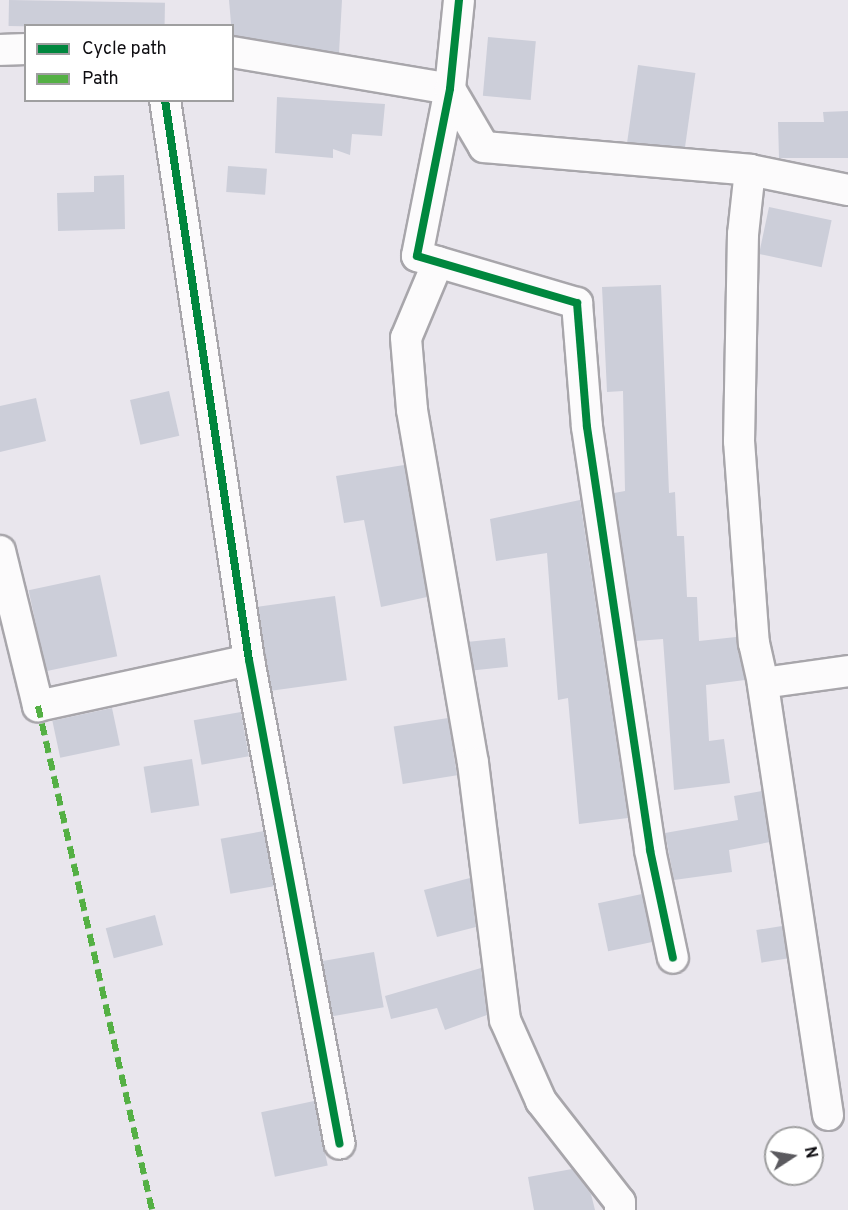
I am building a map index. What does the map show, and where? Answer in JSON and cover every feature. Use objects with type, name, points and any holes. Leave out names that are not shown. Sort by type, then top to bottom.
[{"type":"street","points":[[459,0],[450,89],[417,256],[577,303],[587,427],[650,849],[673,958]]},
{"type":"street","points":[[0,50],[24,49]]},
{"type":"street","points":[[234,52],[450,89],[484,147],[750,170],[848,190]]},
{"type":"street","points":[[165,102],[249,660],[340,1144]]},
{"type":"street","points":[[750,170],[743,234],[739,441],[754,643],[763,683],[828,1115]]},
{"type":"street","points":[[438,262],[406,338],[412,410],[448,598],[505,1020],[541,1101],[620,1202],[620,1210]]},
{"type":"street","points":[[0,550],[38,706],[249,660]]},
{"type":"street","points":[[763,683],[848,671]]},
{"type":"building","points":[[9,0],[165,3],[165,24],[9,26]]},
{"type":"building","points":[[229,0],[342,0],[339,53],[234,35],[234,24],[231,24]]},
{"type":"building","points":[[488,37],[536,41],[531,100],[483,96]]},
{"type":"building","points":[[638,65],[695,73],[685,150],[627,142]]},
{"type":"building","points":[[277,97],[385,104],[382,136],[352,134],[350,155],[333,149],[333,158],[275,153]]},
{"type":"building","points":[[848,111],[848,158],[779,158],[778,122],[824,122],[823,112]]},
{"type":"building","points":[[228,166],[267,169],[265,195],[226,192]]},
{"type":"building","points":[[124,175],[125,229],[58,231],[57,193],[94,192],[94,176]]},
{"type":"building","points":[[769,207],[832,220],[822,267],[759,254]]},
{"type":"building","points":[[661,285],[669,493],[675,492],[677,536],[684,536],[687,597],[697,597],[699,641],[736,637],[745,680],[706,685],[709,741],[724,739],[730,783],[674,790],[663,639],[636,641],[614,493],[625,491],[623,391],[607,392],[602,287]]},
{"type":"building","points":[[169,391],[179,436],[140,445],[130,400]]},
{"type":"building","points":[[36,398],[46,441],[0,452],[0,406]]},
{"type":"building","points":[[404,465],[427,597],[381,607],[364,520],[344,523],[336,476]]},
{"type":"building","points":[[580,500],[628,818],[579,824],[568,698],[558,700],[547,553],[496,561],[490,519]]},
{"type":"building","points":[[100,575],[117,656],[46,671],[29,590]]},
{"type":"building","points":[[335,596],[347,680],[270,691],[258,607]]},
{"type":"building","points":[[505,638],[508,667],[472,671],[469,642]]},
{"type":"building","points":[[112,708],[120,745],[60,758],[52,721]]},
{"type":"building","points":[[241,712],[249,756],[202,765],[194,720]]},
{"type":"building","points":[[448,718],[457,775],[403,784],[394,727]]},
{"type":"building","points":[[192,759],[199,805],[151,813],[144,767]]},
{"type":"building","points":[[762,791],[770,842],[729,850],[732,872],[674,880],[665,833],[738,820],[734,796]]},
{"type":"building","points":[[264,831],[274,886],[230,894],[221,839]]},
{"type":"building","points":[[470,878],[476,927],[437,937],[424,890]]},
{"type":"building","points":[[642,894],[652,942],[608,951],[598,903]]},
{"type":"building","points":[[155,915],[163,945],[114,958],[106,928]]},
{"type":"building","points":[[782,926],[787,959],[761,963],[756,930]]},
{"type":"building","points":[[374,952],[384,1007],[333,1016],[323,961]]},
{"type":"building","points":[[481,968],[487,1015],[445,1030],[437,1008],[391,1019],[385,996]]},
{"type":"building","points":[[314,1101],[328,1166],[275,1177],[261,1112]]},
{"type":"building","points":[[572,1169],[591,1194],[595,1210],[534,1210],[528,1177]]},
{"type":"marked path","points":[[38,706],[152,1210]]},
{"type":"cycle path","points":[[459,0],[450,89],[417,256],[577,303],[587,427],[650,850],[673,958]]},
{"type":"cycle path","points":[[165,102],[249,660],[340,1144]]}]
